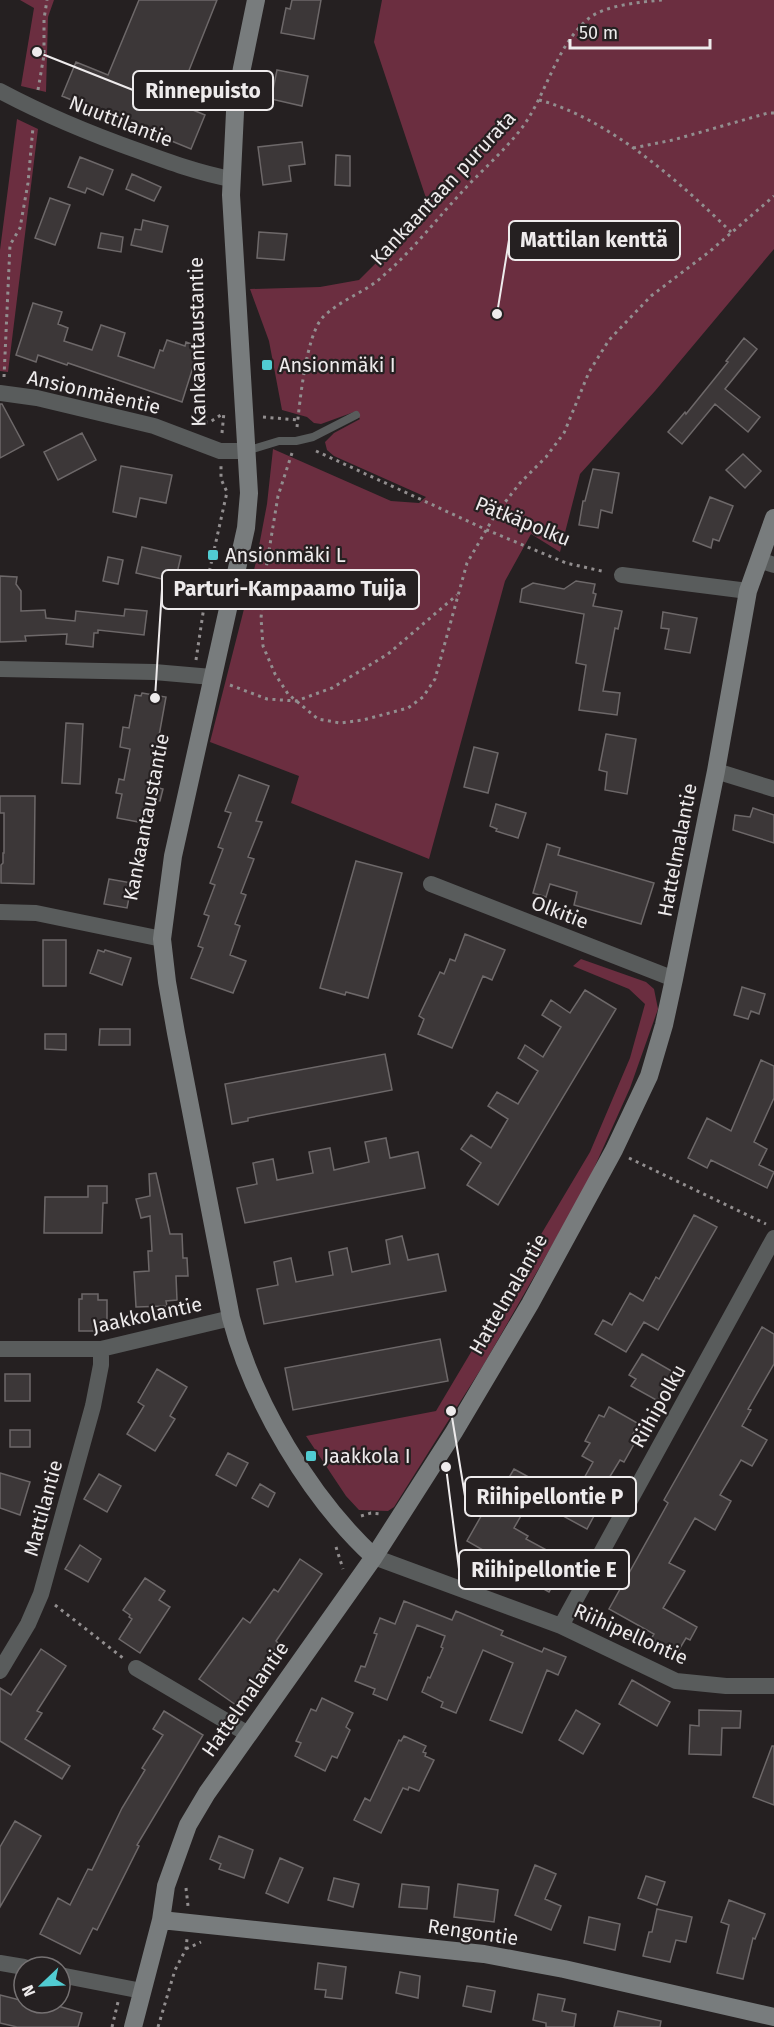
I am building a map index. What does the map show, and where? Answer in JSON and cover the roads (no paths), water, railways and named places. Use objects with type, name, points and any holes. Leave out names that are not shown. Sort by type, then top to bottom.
[{"type":"street","name":"Kankaantaustantie","points":[[256,0],[235,112],[231,179],[249,493],[246,528],[203,677],[162,939],[167,982],[239,1350],[252,1382],[282,1439],[349,1534],[375,1557]]},
{"type":"street","name":"Nuuttilantie","points":[[0,91],[72,126],[171,163],[231,179]]},
{"type":"street","name":"Ansionmäentie","points":[[1,382],[37,398],[154,426],[220,451],[246,451]]},
{"type":"street","name":"Hattelmalantie","points":[[133,2027],[161,1920],[166,1886],[188,1825],[248,1734],[375,1557],[454,1432],[530,1304],[614,1150],[649,1076],[674,979],[716,771],[748,591],[767,562],[774,518]]},
{"type":"street","points":[[622,575],[748,591]]},
{"type":"street","points":[[0,669],[154,672],[203,677]]},
{"type":"street","points":[[716,771],[774,789]]},
{"type":"street","name":"Olkitie","points":[[431,884],[674,979]]},
{"type":"street","points":[[0,912],[36,913],[162,939]]},
{"type":"street","name":"Riihipolku","points":[[561,1626],[774,1238]]},
{"type":"street","name":"Jaakkolantie","points":[[0,1349],[101,1349],[231,1318]]},
{"type":"street","name":"Mattilantie","points":[[0,1671],[28,1624],[41,1594],[93,1406],[101,1365],[101,1349]]},
{"type":"street","name":"Riihipellontie","points":[[375,1557],[561,1626],[676,1681],[726,1686],[774,1686]]},
{"type":"street","points":[[136,1668],[248,1734]]},
{"type":"street","name":"Rengontie","points":[[161,1920],[484,1954],[564,1969],[774,2017]]},
{"type":"street","points":[[72,1977],[142,1992]]},
{"type":"lane","points":[[246,451],[279,441],[296,441],[313,437],[356,415]]},
{"type":"place","name":"Rinnepuisto","points":[[37,52]]},
{"type":"place","name":"Mattilan kenttä","points":[[497,314]]},
{"type":"place","name":"Ansionmäki I","points":[[267,365]]},
{"type":"place","name":"Ansionmäki L","points":[[213,555]]},
{"type":"place","name":"Parturi-Kampaamo Tuija","points":[[155,698]]},
{"type":"place","name":"Riihipellontie P","points":[[451,1411]]},
{"type":"place","name":"Jaakkola I","points":[[311,1456]]},
{"type":"place","name":"Riihipellontie E","points":[[446,1467]]}]
